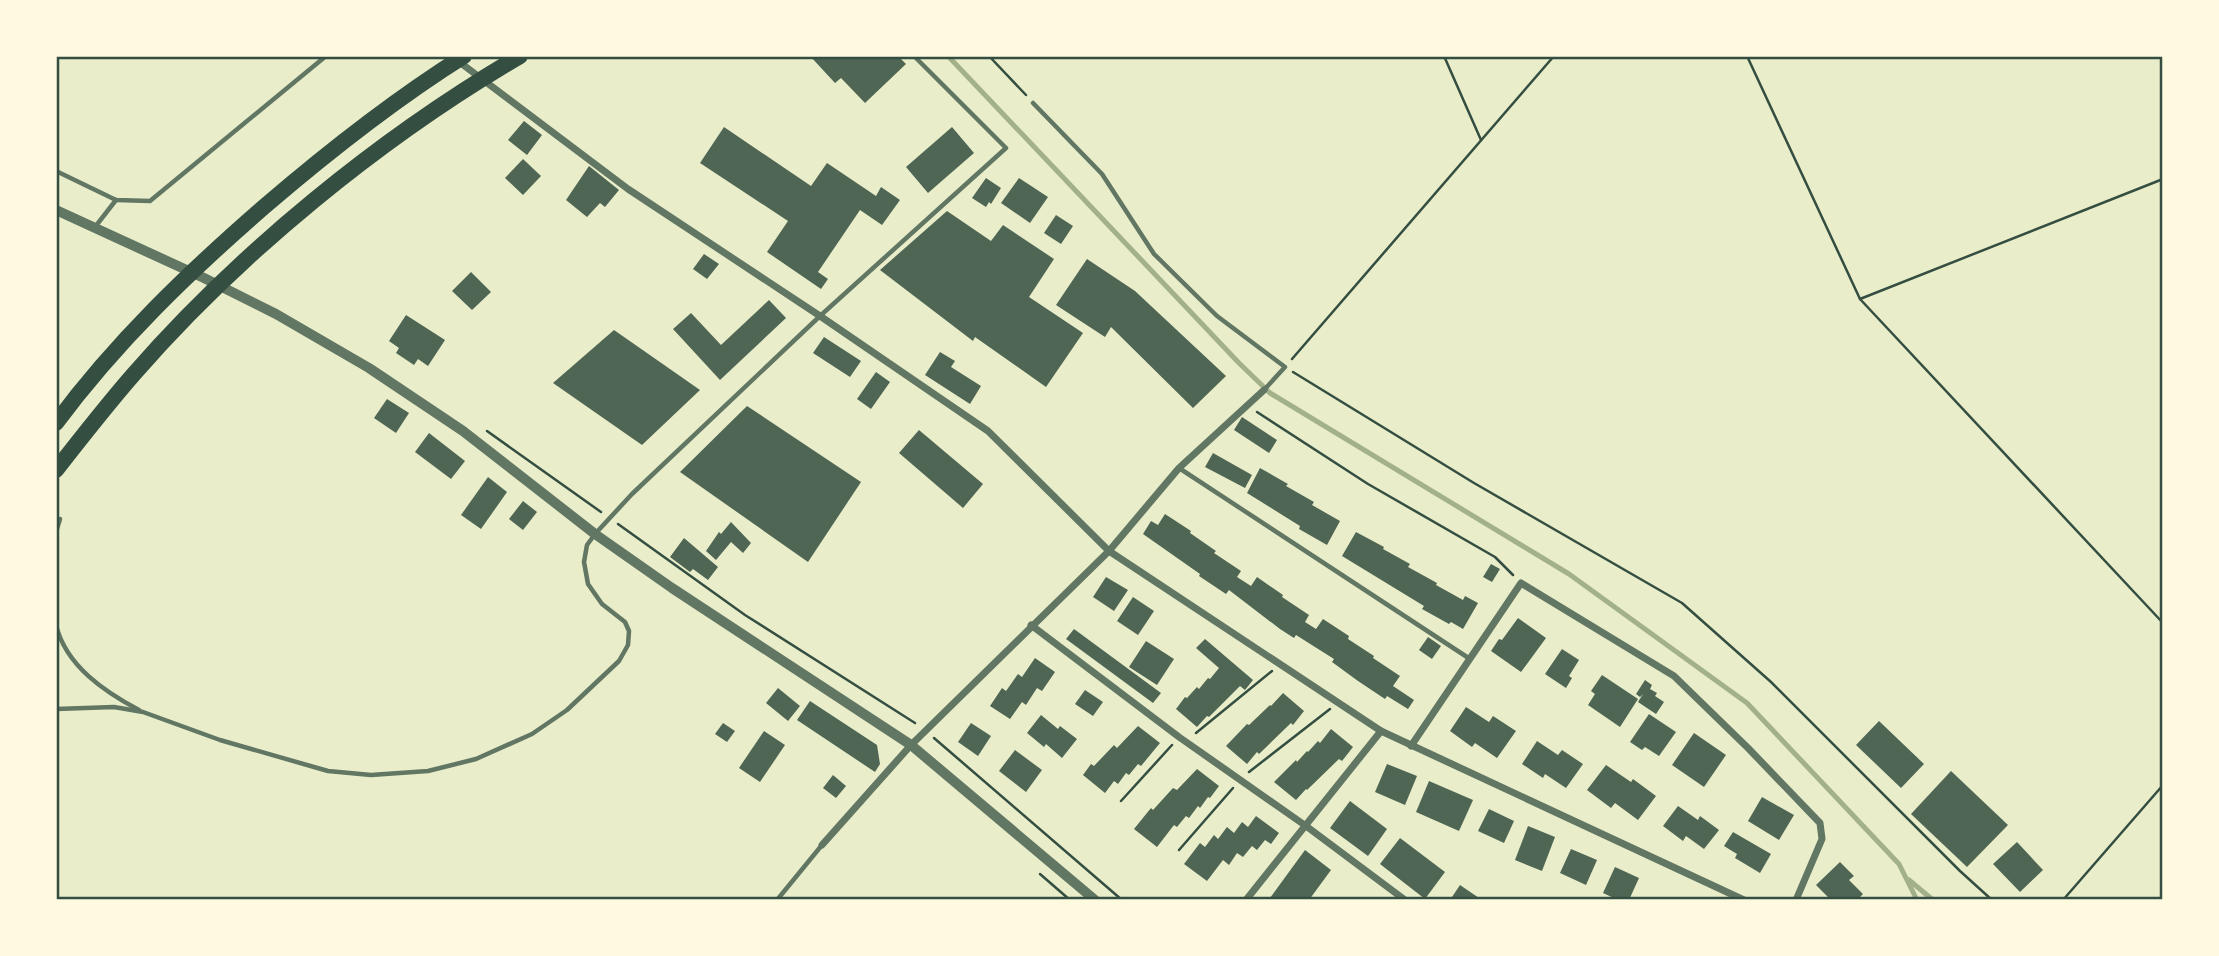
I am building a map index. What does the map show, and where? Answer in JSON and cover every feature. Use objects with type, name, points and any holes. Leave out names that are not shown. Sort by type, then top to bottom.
[{"type":"highway","points":[[56,423],[81,391],[169,294],[208,256],[334,149],[464,56]]},
{"type":"highway","points":[[56,470],[134,374],[236,270],[338,182],[403,133],[520,56]]},
{"type":"street","points":[[452,56],[628,189],[988,431],[1109,551],[1338,703],[1381,731],[1411,746],[1744,900]]},
{"type":"street","points":[[56,210],[276,314],[369,368],[463,431],[595,534],[672,588],[911,745],[1096,900]]},
{"type":"street","points":[[822,845],[925,730],[1109,551],[1179,468],[1264,390]]},
{"type":"street","points":[[1411,746],[1521,583],[1674,676],[1820,823],[1822,839],[1796,900]]},
{"type":"street","points":[[1031,625],[1182,739],[1405,900]]},
{"type":"street","points":[[1246,900],[1381,731]]},
{"type":"lane","points":[[56,171],[116,200],[150,201],[326,56]]},
{"type":"lane","points":[[56,625],[70,656],[91,678],[115,697],[143,712],[220,740],[328,771],[371,775],[428,771],[475,759],[532,734],[567,710],[619,660],[628,645],[629,631],[625,622],[601,604],[588,584],[584,562],[587,545],[595,534],[632,494],[820,316],[1006,148],[914,56]]},
{"type":"lane","points":[[1033,103],[1102,174],[1154,254],[1217,316],[1285,367],[1264,390]]},
{"type":"lane","points":[[94,228],[116,200]]},
{"type":"lane","points":[[1179,468],[1471,659]]},
{"type":"lane","points":[[56,532],[60,519]]},
{"type":"lane","points":[[56,709],[114,707],[143,712]]},
{"type":"lane","points":[[777,900],[822,845]]},
{"type":"path","points":[[989,56],[1033,103]]},
{"type":"path","points":[[1444,56],[1481,140]]},
{"type":"path","points":[[1554,56],[1285,367],[1474,483],[1682,603],[1771,682],[1992,900]]},
{"type":"path","points":[[1748,56],[1860,299],[2163,623]]},
{"type":"path","points":[[1860,299],[2163,179]]},
{"type":"path","points":[[1247,405],[1368,484],[1495,557],[1521,583]]},
{"type":"path","points":[[1121,801],[1182,739],[1280,665]]},
{"type":"path","points":[[1179,850],[1239,780],[1338,703]]},
{"type":"path","points":[[925,730],[1122,900]]},
{"type":"path","points":[[2063,900],[2163,785]]},
{"type":"building","points":[[810,56],[898,56],[906,64],[865,103],[841,78],[835,83]]},
{"type":"building","points":[[524,121],[542,135],[527,155],[508,140]]},
{"type":"building","points":[[724,127],[811,186],[827,163],[876,196],[881,187],[900,200],[882,225],[860,210],[818,272],[828,279],[821,289],[767,252],[788,221],[700,163]]},
{"type":"building","points":[[952,127],[974,153],[928,193],[906,167]]},
{"type":"building","points":[[523,159],[541,176],[523,195],[505,178]]},
{"type":"building","points":[[589,166],[619,190],[605,207],[600,203],[587,217],[566,200]]},
{"type":"building","points":[[986,178],[1001,188],[986,207],[972,198]]},
{"type":"building","points":[[1019,178],[1048,197],[1030,223],[1001,203]]},
{"type":"building","points":[[947,211],[991,241],[1003,225],[1054,259],[1029,297],[1083,333],[1046,387],[975,337],[973,341],[880,270]]},
{"type":"building","points":[[1056,215],[1073,226],[1061,244],[1044,233]]},
{"type":"building","points":[[704,254],[719,264],[707,279],[693,269]]},
{"type":"building","points":[[1087,259],[1135,291],[1226,376],[1193,408],[1111,327],[1105,337],[1056,305]]},
{"type":"building","points":[[471,272],[491,292],[472,310],[452,291]]},
{"type":"building","points":[[769,300],[786,318],[720,380],[673,329],[691,313],[721,345]]},
{"type":"building","points":[[406,315],[445,340],[428,366],[418,359],[414,365],[396,353],[399,348],[389,341]]},
{"type":"building","points":[[614,330],[700,390],[642,445],[553,383]]},
{"type":"building","points":[[824,337],[861,361],[850,377],[813,353]]},
{"type":"building","points":[[940,352],[955,361],[951,367],[981,386],[970,404],[925,375]]},
{"type":"building","points":[[876,372],[890,382],[871,409],[857,399]]},
{"type":"building","points":[[387,399],[409,413],[396,433],[374,418]]},
{"type":"building","points":[[747,406],[861,482],[808,562],[680,472]]},
{"type":"building","points":[[1242,417],[1277,440],[1269,453],[1234,430]]},
{"type":"building","points":[[919,430],[983,484],[963,508],[899,453]]},
{"type":"building","points":[[429,433],[465,461],[451,479],[415,452]]},
{"type":"building","points":[[1213,453],[1252,475],[1245,488],[1205,467]]},
{"type":"building","points":[[1260,468],[1314,502],[1312,505],[1340,521],[1327,545],[1247,493]]},
{"type":"building","points":[[488,477],[507,492],[481,529],[461,515]]},
{"type":"building","points":[[523,501],[537,512],[523,530],[509,519]]},
{"type":"building","points":[[1165,514],[1241,571],[1237,577],[1251,586],[1257,577],[1309,615],[1305,622],[1316,629],[1323,619],[1400,676],[1393,686],[1414,700],[1408,709],[1387,696],[1385,699],[1332,662],[1334,659],[1296,635],[1294,638],[1280,629],[1229,590],[1226,594],[1143,534],[1151,521],[1158,525]]},
{"type":"building","points":[[731,522],[751,543],[743,553],[731,542],[716,560],[706,551],[719,532],[721,534]]},
{"type":"building","points":[[1356,532],[1410,564],[1408,567],[1437,583],[1436,585],[1463,600],[1465,596],[1478,603],[1463,629],[1422,609],[1424,606],[1342,556]]},
{"type":"building","points":[[684,538],[718,567],[708,580],[693,569],[690,572],[670,557]]},
{"type":"building","points":[[1491,564],[1500,569],[1492,582],[1483,577]]},
{"type":"building","points":[[1106,577],[1128,590],[1114,611],[1093,597]]},
{"type":"building","points":[[1133,597],[1154,611],[1138,635],[1117,621]]},
{"type":"building","points":[[1518,618],[1546,638],[1521,672],[1491,651]]},
{"type":"building","points":[[1074,629],[1161,693],[1153,703],[1066,639]]},
{"type":"building","points":[[1428,637],[1441,646],[1432,659],[1419,650]]},
{"type":"building","points":[[1205,639],[1253,680],[1245,690],[1240,686],[1197,727],[1176,709],[1185,697],[1197,687],[1199,689],[1219,668],[1196,648]]},
{"type":"building","points":[[1146,641],[1174,659],[1157,685],[1129,667]]},
{"type":"building","points":[[1562,649],[1579,660],[1569,676],[1572,678],[1566,688],[1545,674]]},
{"type":"building","points":[[1035,658],[1055,672],[1042,691],[1037,688],[1026,705],[1022,702],[1010,719],[990,706],[1002,688],[1006,691],[1018,674],[1022,677]]},
{"type":"building","points":[[1602,675],[1638,699],[1620,727],[1588,705],[1595,694],[1591,691]]},
{"type":"building","points":[[1645,680],[1652,685],[1650,689],[1657,693],[1655,696],[1664,702],[1656,714],[1638,702],[1643,694],[1640,697],[1636,694]]},
{"type":"building","points":[[778,688],[800,706],[788,721],[766,703]]},
{"type":"building","points":[[1085,690],[1103,702],[1093,716],[1075,704]]},
{"type":"building","points":[[1283,693],[1304,711],[1293,725],[1291,723],[1247,764],[1226,746]]},
{"type":"building","points":[[810,701],[877,745],[880,764],[875,772],[797,720]]},
{"type":"building","points":[[1466,707],[1489,722],[1493,716],[1516,731],[1497,758],[1475,743],[1472,747],[1450,731]]},
{"type":"building","points":[[1649,714],[1676,732],[1659,756],[1630,742]]},
{"type":"building","points":[[1041,715],[1058,729],[1060,726],[1077,739],[1062,758],[1027,733]]},
{"type":"building","points":[[1879,721],[1924,764],[1901,788],[1856,745]]},
{"type":"building","points":[[723,723],[735,731],[727,742],[715,734]]},
{"type":"building","points":[[971,723],[991,736],[978,756],[958,742]]},
{"type":"building","points":[[1138,726],[1160,743],[1141,766],[1138,764],[1129,775],[1126,773],[1118,784],[1114,781],[1105,793],[1083,775],[1091,764],[1094,766],[1114,745],[1117,748]]},
{"type":"building","points":[[1331,729],[1353,747],[1342,761],[1339,759],[1296,800],[1274,782],[1318,741],[1320,743]]},
{"type":"building","points":[[764,731],[785,745],[760,782],[739,768]]},
{"type":"building","points":[[1694,733],[1726,755],[1704,787],[1672,765]]},
{"type":"building","points":[[1537,741],[1558,755],[1562,750],[1583,764],[1566,788],[1545,774],[1543,778],[1522,764]]},
{"type":"building","points":[[1015,750],[1042,770],[1026,792],[999,771]]},
{"type":"building","points":[[1387,764],[1417,776],[1405,805],[1375,792]]},
{"type":"building","points":[[1606,765],[1631,782],[1633,779],[1656,796],[1638,820],[1615,803],[1611,808],[1587,790]]},
{"type":"building","points":[[1197,769],[1219,786],[1189,818],[1186,816],[1177,827],[1174,825],[1157,847],[1134,829],[1151,808],[1153,810],[1173,788],[1177,790]]},
{"type":"building","points":[[1951,771],[2008,825],[1967,867],[1911,814]]},
{"type":"building","points":[[833,775],[846,786],[836,798],[823,788]]},
{"type":"building","points":[[1429,781],[1473,800],[1459,831],[1416,812]]},
{"type":"building","points":[[1762,797],[1794,815],[1779,840],[1748,821]]},
{"type":"building","points":[[1350,801],[1387,829],[1368,856],[1330,828]]},
{"type":"building","points":[[1678,806],[1698,820],[1700,816],[1719,830],[1704,849],[1686,836],[1683,841],[1663,826]]},
{"type":"building","points":[[1489,809],[1514,821],[1504,843],[1478,831]]},
{"type":"building","points":[[1256,816],[1279,833],[1271,844],[1265,840],[1257,850],[1252,846],[1243,857],[1237,853],[1229,865],[1223,860],[1207,881],[1184,864],[1200,843],[1205,847],[1214,835],[1218,839],[1227,827],[1234,833],[1242,822],[1248,827]]},
{"type":"building","points":[[1528,826],[1555,837],[1542,871],[1515,860]]},
{"type":"building","points":[[1733,832],[1771,854],[1760,873],[1735,858],[1737,854],[1724,846]]},
{"type":"building","points":[[1400,838],[1445,872],[1425,899],[1380,864]]},
{"type":"building","points":[[2017,842],[2043,870],[2020,892],[1993,864]]},
{"type":"building","points":[[1571,849],[1597,860],[1586,885],[1560,873]]},
{"type":"building","points":[[1305,850],[1331,870],[1309,900],[1270,898]]},
{"type":"building","points":[[1840,862],[1854,876],[1849,880],[1863,894],[1857,900],[1831,900],[1816,885]]},
{"type":"building","points":[[1615,867],[1639,878],[1629,900],[1618,900],[1603,893]]},
{"type":"building","points":[[1460,885],[1482,900],[1450,900]]},
{"type":"waterway","points":[[948,56],[1270,393],[1569,574],[1747,703],[1899,864],[1917,900]]},
{"type":"waterway","points":[[1909,880],[1933,900]]}]
